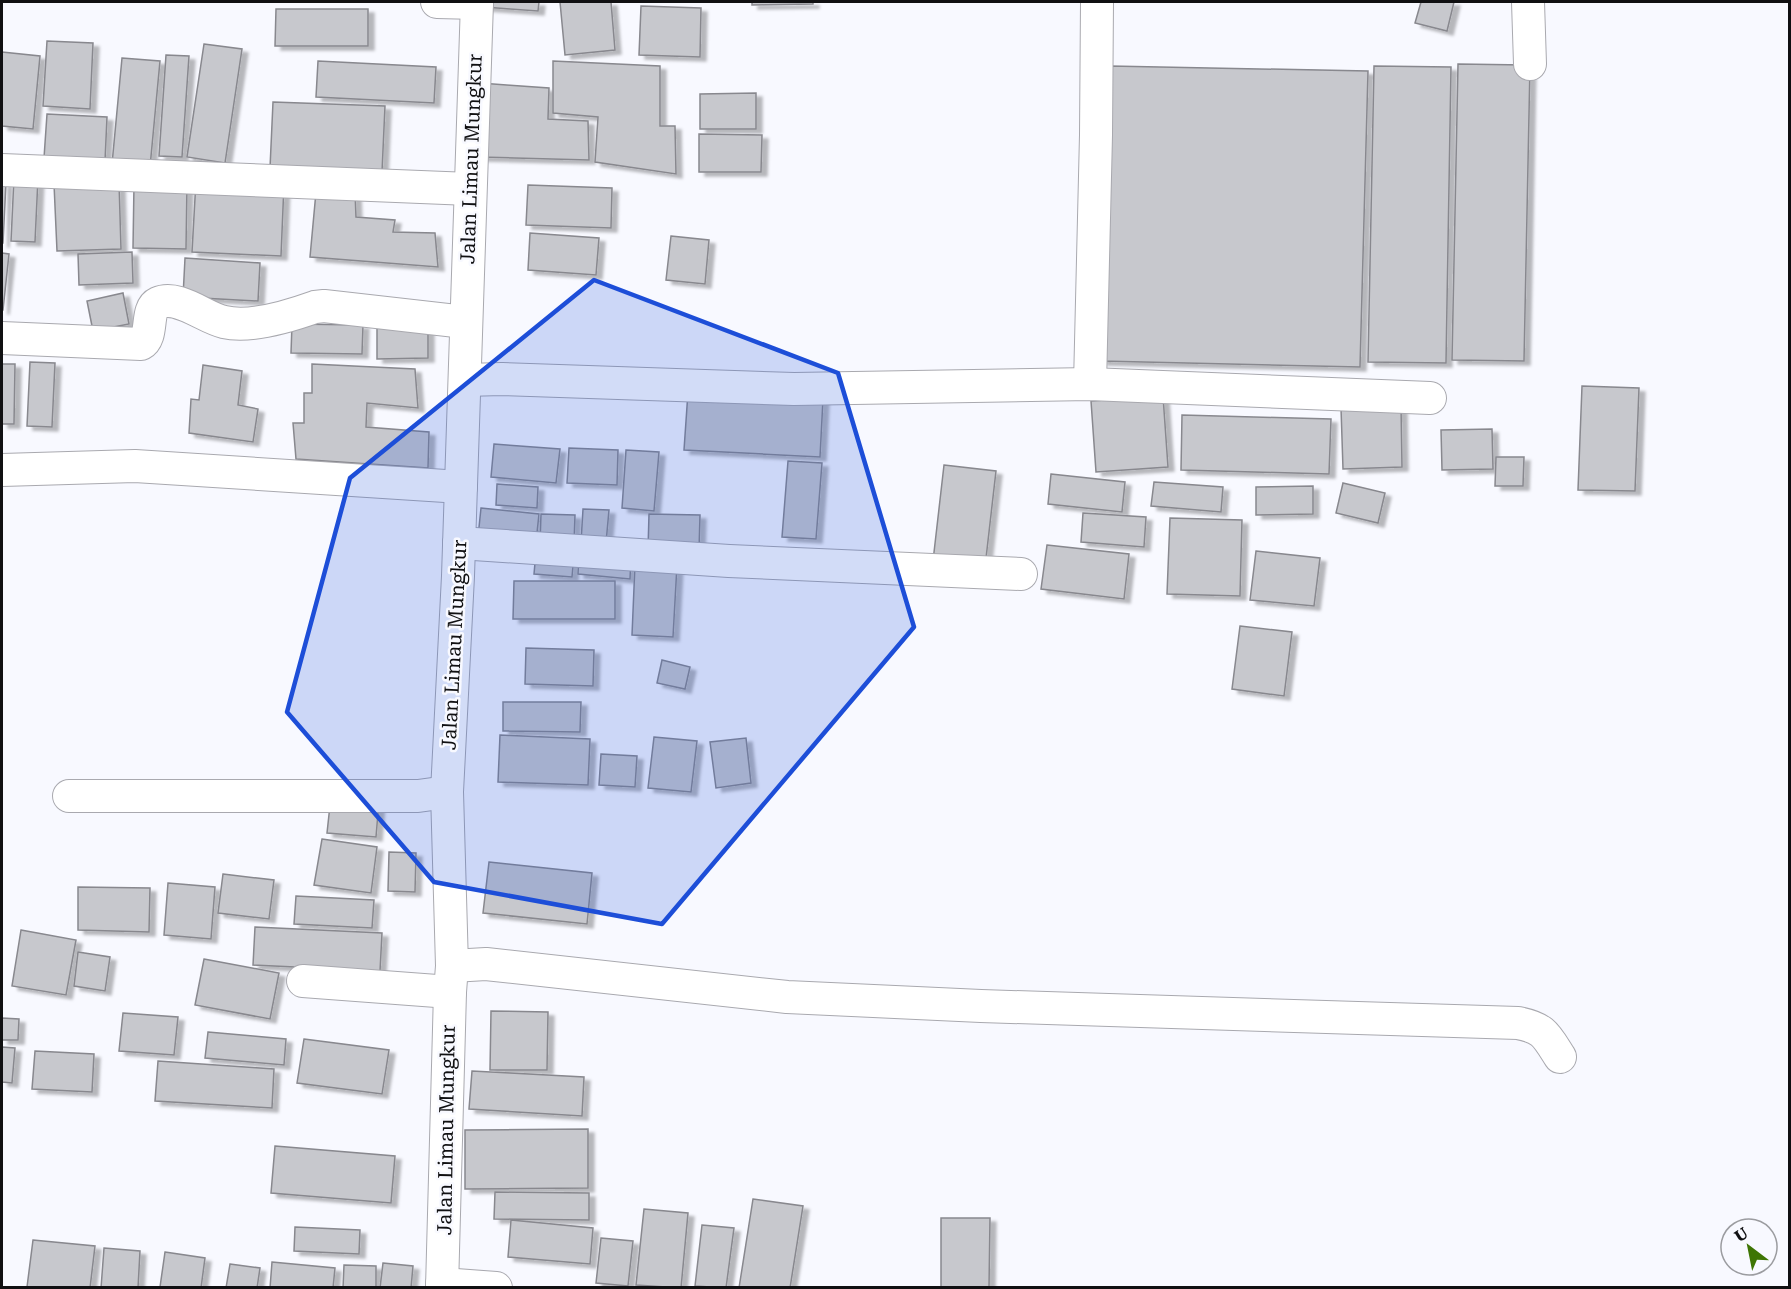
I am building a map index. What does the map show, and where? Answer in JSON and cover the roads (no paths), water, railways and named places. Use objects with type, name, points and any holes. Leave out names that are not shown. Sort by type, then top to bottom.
[{"type":"street","points":[[436,2],[477,2]]},
{"type":"street","name":"Jalan Limau Mungkur","points":[[442,1286],[451,979],[447,792],[459,543],[477,2]]},
{"type":"street","points":[[1090,384],[1097,2]]},
{"type":"street","points":[[1528,2],[1530,64]]},
{"type":"street","points":[[2,170],[470,189]]},
{"type":"street","points":[[2,338],[141,344],[146,339],[152,309],[156,304],[166,302],[182,303],[223,322],[251,324],[315,306],[465,322]]},
{"type":"street","points":[[465,380],[502,379],[794,389],[1090,384],[1430,398]]},
{"type":"street","points":[[2,470],[135,466],[461,487]]},
{"type":"street","points":[[459,543],[729,561],[1021,573]]},
{"type":"street","points":[[69,796],[418,795],[447,792]]},
{"type":"street","points":[[303,981],[451,979],[486,964],[787,997],[1017,1007],[1518,1023],[1536,1027],[1547,1036],[1560,1057]]},
{"type":"street","points":[[442,1286],[496,1287]]}]
